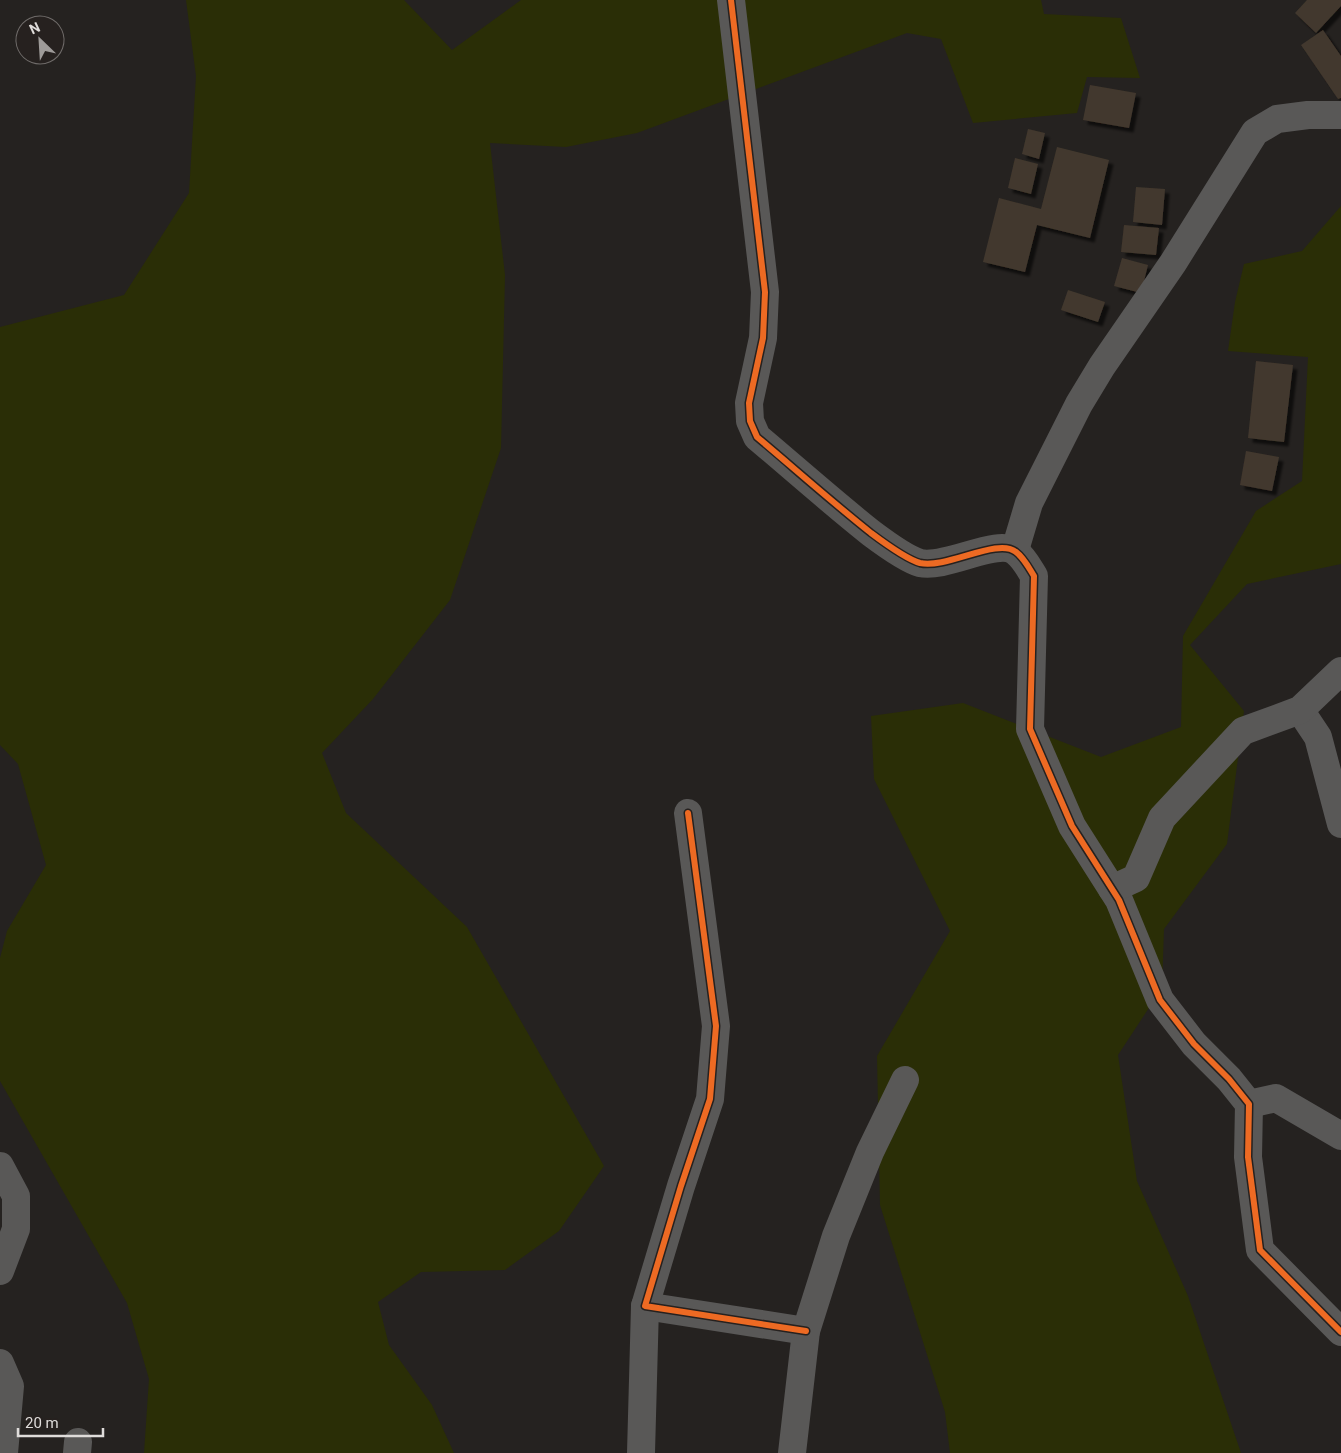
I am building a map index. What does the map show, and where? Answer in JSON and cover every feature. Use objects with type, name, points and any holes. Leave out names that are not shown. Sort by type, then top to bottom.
[{"type":"street","points":[[732,0],[765,292],[763,338],[749,404],[750,421],[757,437],[846,513],[887,545],[918,562],[933,564],[999,547],[1015,550],[1026,562],[1034,576],[1030,729],[1072,826],[1119,900],[1160,1000],[1194,1044],[1229,1079],[1248,1104],[1248,1157],[1260,1250],[1341,1332]]},
{"type":"street","points":[[1015,550],[1028,503],[1079,404],[1107,359],[1173,263],[1254,132],[1277,119],[1308,115],[1341,115]]},
{"type":"street","points":[[1112,889],[1136,878],[1162,818],[1243,732],[1300,710],[1341,671]]},
{"type":"street","points":[[1300,710],[1318,737],[1341,824]]},
{"type":"street","points":[[641,1453],[646,1306],[681,1186],[710,1099],[716,1026],[688,813]]},
{"type":"street","points":[[792,1453],[806,1330],[836,1236],[870,1152],[905,1080]]},
{"type":"street","points":[[1248,1104],[1276,1098],[1341,1136]]},
{"type":"street","points":[[0,1166],[16,1196],[16,1229],[0,1271]]},
{"type":"street","points":[[646,1306],[806,1330]]},
{"type":"street","points":[[0,1363],[10,1386],[4,1453]]},
{"type":"green space","points":[[186,0],[404,0],[452,50],[521,0],[1041,0],[1044,14],[1121,18],[1140,78],[1087,77],[1077,113],[973,123],[941,39],[907,33],[637,133],[566,147],[490,143],[505,275],[501,448],[450,600],[373,699],[322,753],[346,813],[467,927],[604,1166],[559,1231],[505,1270],[421,1272],[378,1302],[389,1345],[432,1405],[454,1453],[144,1453],[149,1379],[127,1303],[0,1081],[0,958],[7,931],[46,865],[18,764],[0,745],[0,327],[124,295],[189,193],[196,76]]},
{"type":"green space","points":[[1341,206],[1341,564],[1247,584],[1190,645],[1244,711],[1227,844],[1164,929],[1162,988],[1118,1055],[1137,1181],[1188,1296],[1241,1453],[950,1453],[945,1412],[880,1205],[877,1056],[950,931],[874,779],[871,716],[963,703],[1101,757],[1181,727],[1183,636],[1256,511],[1302,481],[1308,357],[1228,351],[1235,302],[1244,264],[1302,251]]},
{"type":"building","points":[[1307,0],[1341,0],[1341,6],[1316,33],[1295,13]]},
{"type":"building","points":[[1323,30],[1341,56],[1341,98],[1338,99],[1301,45]]},
{"type":"building","points":[[1090,85],[1136,93],[1129,128],[1083,120]]},
{"type":"building","points":[[1028,129],[1045,133],[1039,159],[1022,154]]},
{"type":"building","points":[[1057,147],[1109,160],[1090,238],[1037,225],[1025,272],[983,262],[999,198],[1041,209]]},
{"type":"building","points":[[1015,158],[1038,164],[1031,194],[1008,188]]},
{"type":"building","points":[[1136,187],[1165,189],[1162,225],[1133,222]]},
{"type":"building","points":[[1124,225],[1159,228],[1156,255],[1121,252]]},
{"type":"building","points":[[1122,258],[1148,265],[1141,293],[1114,286]]},
{"type":"building","points":[[1068,290],[1105,302],[1098,322],[1061,310]]},
{"type":"building","points":[[1256,361],[1293,365],[1284,442],[1248,438]]},
{"type":"building","points":[[1246,451],[1279,457],[1272,491],[1240,485]]},
{"type":"cycle path","points":[[731,0],[765,292],[763,338],[749,403],[750,421],[757,437],[871,533],[914,561],[931,564],[985,550],[1008,548],[1016,552],[1026,563],[1034,576],[1030,729],[1072,826],[1119,900],[1160,1000],[1194,1044],[1229,1079],[1249,1104],[1248,1157],[1260,1250],[1341,1332]]},
{"type":"cycle path","points":[[688,813],[716,1026],[710,1099],[681,1186],[645,1306],[806,1331]]}]
